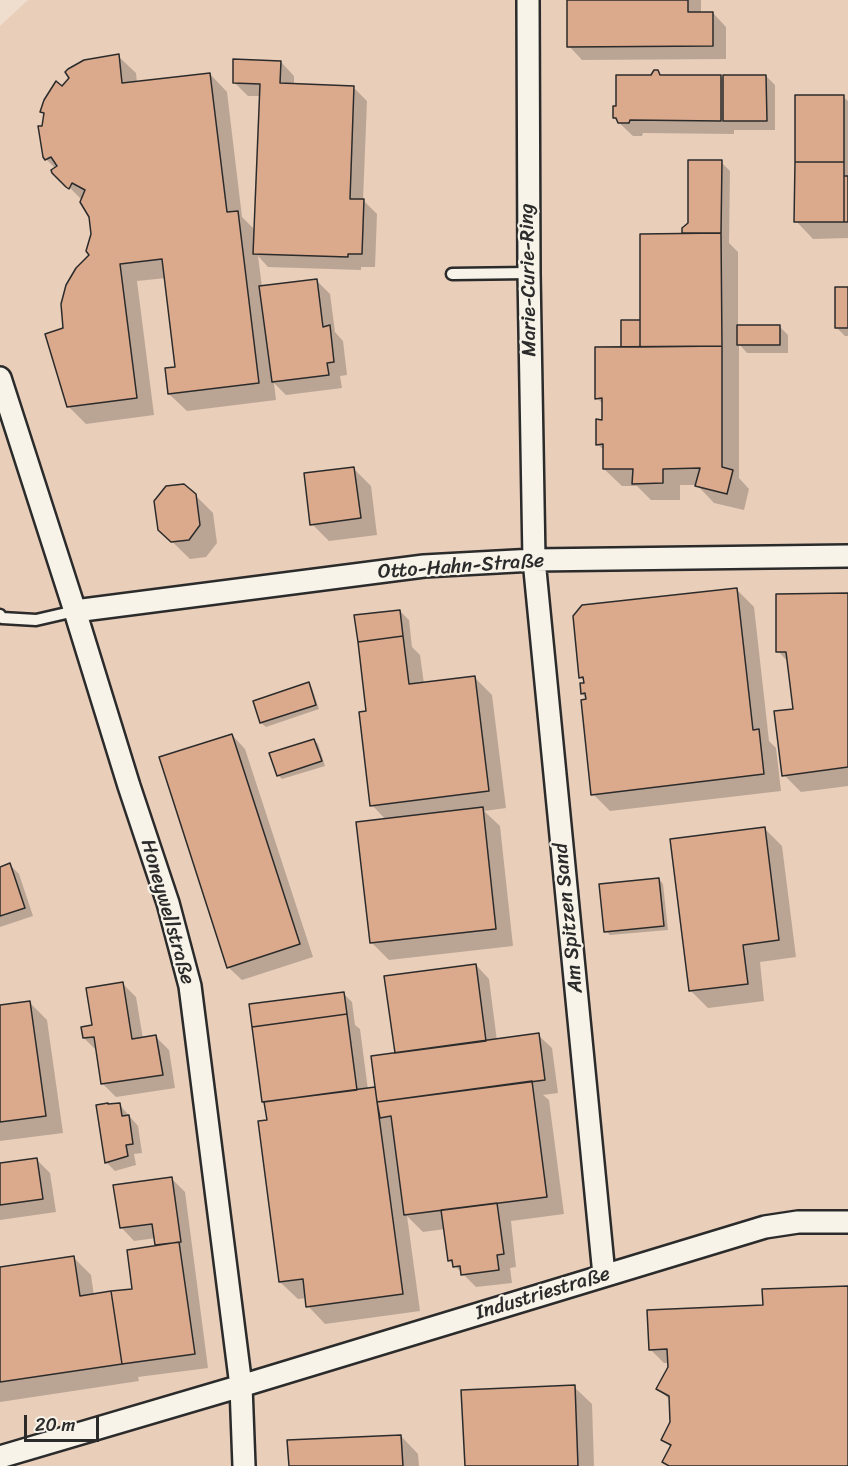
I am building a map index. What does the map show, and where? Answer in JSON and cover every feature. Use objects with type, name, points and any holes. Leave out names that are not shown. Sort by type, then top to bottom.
[{"type":"street","name":"Marie-Curie-Ring","points":[[528,0],[529,273],[534,560]]},
{"type":"street","name":"Honeywellstraße","points":[[0,378],[168,903],[190,986],[241,1386],[244,1466]]},
{"type":"street","name":"Otto-Hahn-Straße","points":[[75,611],[424,566],[534,560],[848,556]]},
{"type":"street","name":"Am Spitzen Sand","points":[[534,560],[604,1275]]},
{"type":"street","name":"Industriestraße","points":[[0,1457],[781,1224],[848,1221]]},
{"type":"lane","points":[[452,274],[529,273]]},
{"type":"lane","points":[[0,615],[2,618],[36,620],[75,611]]},
{"type":"shaded area","points":[[28,0],[848,0],[848,1466],[0,1466],[0,26]]},
{"type":"building","points":[[567,0],[688,0],[688,12],[713,12],[713,46],[567,47]]},
{"type":"building","points":[[119,54],[122,83],[210,73],[227,212],[238,211],[259,383],[168,394],[165,368],[175,367],[162,259],[120,264],[137,398],[67,407],[45,334],[63,328],[61,304],[66,285],[76,268],[89,255],[86,251],[91,234],[89,217],[80,202],[85,190],[72,183],[69,189],[66,187],[52,173],[51,170],[57,166],[51,157],[45,160],[43,157],[38,126],[42,126],[44,113],[40,112],[44,100],[56,81],[62,86],[69,78],[65,72],[68,69],[84,60]]},
{"type":"building","points":[[233,59],[281,61],[280,83],[354,86],[350,199],[364,199],[362,254],[348,254],[348,257],[253,254],[260,84],[233,83]]},
{"type":"building","points":[[654,70],[658,70],[660,75],[721,75],[721,121],[630,120],[629,123],[618,123],[616,118],[613,118],[613,106],[616,106],[616,75],[651,75]]},
{"type":"building","points":[[723,75],[766,75],[767,121],[723,121]]},
{"type":"building","points":[[795,95],[844,95],[844,162],[795,162]]},
{"type":"building","points":[[688,160],[722,160],[721,233],[682,233],[682,228],[688,223]]},
{"type":"building","points":[[795,162],[844,162],[844,222],[794,222]]},
{"type":"building","points":[[844,176],[848,176],[848,222],[844,222]]},
{"type":"building","points":[[721,233],[722,346],[640,347],[640,234]]},
{"type":"building","points":[[317,279],[323,327],[330,325],[334,362],[327,363],[329,375],[272,382],[259,286]]},
{"type":"building","points":[[835,287],[848,287],[848,328],[835,328]]},
{"type":"building","points":[[621,320],[640,320],[640,347],[621,347]]},
{"type":"building","points":[[737,325],[780,325],[780,345],[737,345]]},
{"type":"building","points":[[722,346],[722,467],[733,470],[727,494],[695,486],[700,468],[663,469],[663,483],[632,484],[633,469],[603,469],[603,444],[596,445],[596,419],[602,420],[602,398],[595,399],[595,347]]},
{"type":"building","points":[[354,467],[361,518],[310,525],[304,473]]},
{"type":"building","points":[[184,484],[196,494],[200,525],[189,540],[171,542],[158,530],[154,501],[166,486]]},
{"type":"building","points":[[737,588],[753,730],[759,729],[764,774],[591,795],[581,700],[586,699],[585,693],[581,694],[580,683],[584,683],[583,677],[579,678],[573,616],[582,605]]},
{"type":"building","points":[[848,593],[848,767],[782,776],[774,711],[793,709],[786,652],[776,652],[776,594]]},
{"type":"building","points":[[400,610],[403,636],[358,642],[354,615]]},
{"type":"building","points":[[403,636],[409,684],[475,676],[489,791],[370,806],[359,712],[366,711],[358,642]]},
{"type":"building","points":[[309,682],[316,705],[260,723],[253,701]]},
{"type":"building","points":[[232,734],[300,944],[227,968],[159,757]]},
{"type":"building","points":[[314,739],[322,761],[277,776],[269,753]]},
{"type":"building","points":[[483,807],[496,929],[370,943],[356,822]]},
{"type":"building","points":[[765,827],[779,940],[743,945],[748,984],[689,991],[670,839]]},
{"type":"building","points":[[10,863],[25,908],[0,916],[0,867]]},
{"type":"building","points":[[659,878],[664,926],[604,932],[599,884]]},
{"type":"building","points":[[476,964],[486,1041],[395,1053],[384,976]]},
{"type":"building","points":[[123,982],[132,1039],[156,1035],[163,1075],[101,1084],[94,1037],[83,1038],[81,1027],[92,1025],[86,988]]},
{"type":"building","points":[[344,992],[347,1014],[252,1027],[249,1004]]},
{"type":"building","points":[[30,1001],[46,1116],[0,1122],[0,1005]]},
{"type":"building","points":[[347,1014],[357,1090],[262,1102],[252,1027]]},
{"type":"building","points":[[539,1033],[545,1080],[377,1102],[371,1056]]},
{"type":"building","points":[[532,1081],[547,1197],[404,1215],[391,1116],[380,1118],[377,1102]]},
{"type":"building","points":[[375,1087],[403,1294],[306,1307],[303,1279],[279,1282],[258,1121],[267,1120],[264,1102]]},
{"type":"building","points":[[120,1103],[122,1116],[129,1115],[133,1144],[126,1145],[128,1156],[105,1163],[96,1105]]},
{"type":"building","points":[[37,1158],[43,1199],[0,1205],[0,1163]]},
{"type":"building","points":[[172,1177],[181,1242],[155,1245],[152,1224],[120,1228],[113,1185]]},
{"type":"building","points":[[497,1203],[504,1254],[497,1255],[499,1270],[461,1275],[460,1266],[453,1267],[452,1260],[448,1261],[441,1210]]},
{"type":"building","points":[[179,1242],[195,1354],[122,1364],[111,1291],[132,1289],[127,1250]]},
{"type":"building","points":[[74,1256],[80,1296],[111,1291],[122,1364],[0,1382],[0,1267]]},
{"type":"building","points":[[848,1286],[848,1466],[669,1466],[662,1462],[671,1445],[661,1440],[670,1422],[669,1396],[656,1389],[668,1367],[667,1349],[649,1350],[647,1310],[763,1305],[762,1289]]},
{"type":"building","points":[[575,1385],[578,1466],[465,1466],[461,1390]]},
{"type":"building","points":[[401,1435],[403,1466],[289,1466],[287,1440]]}]
